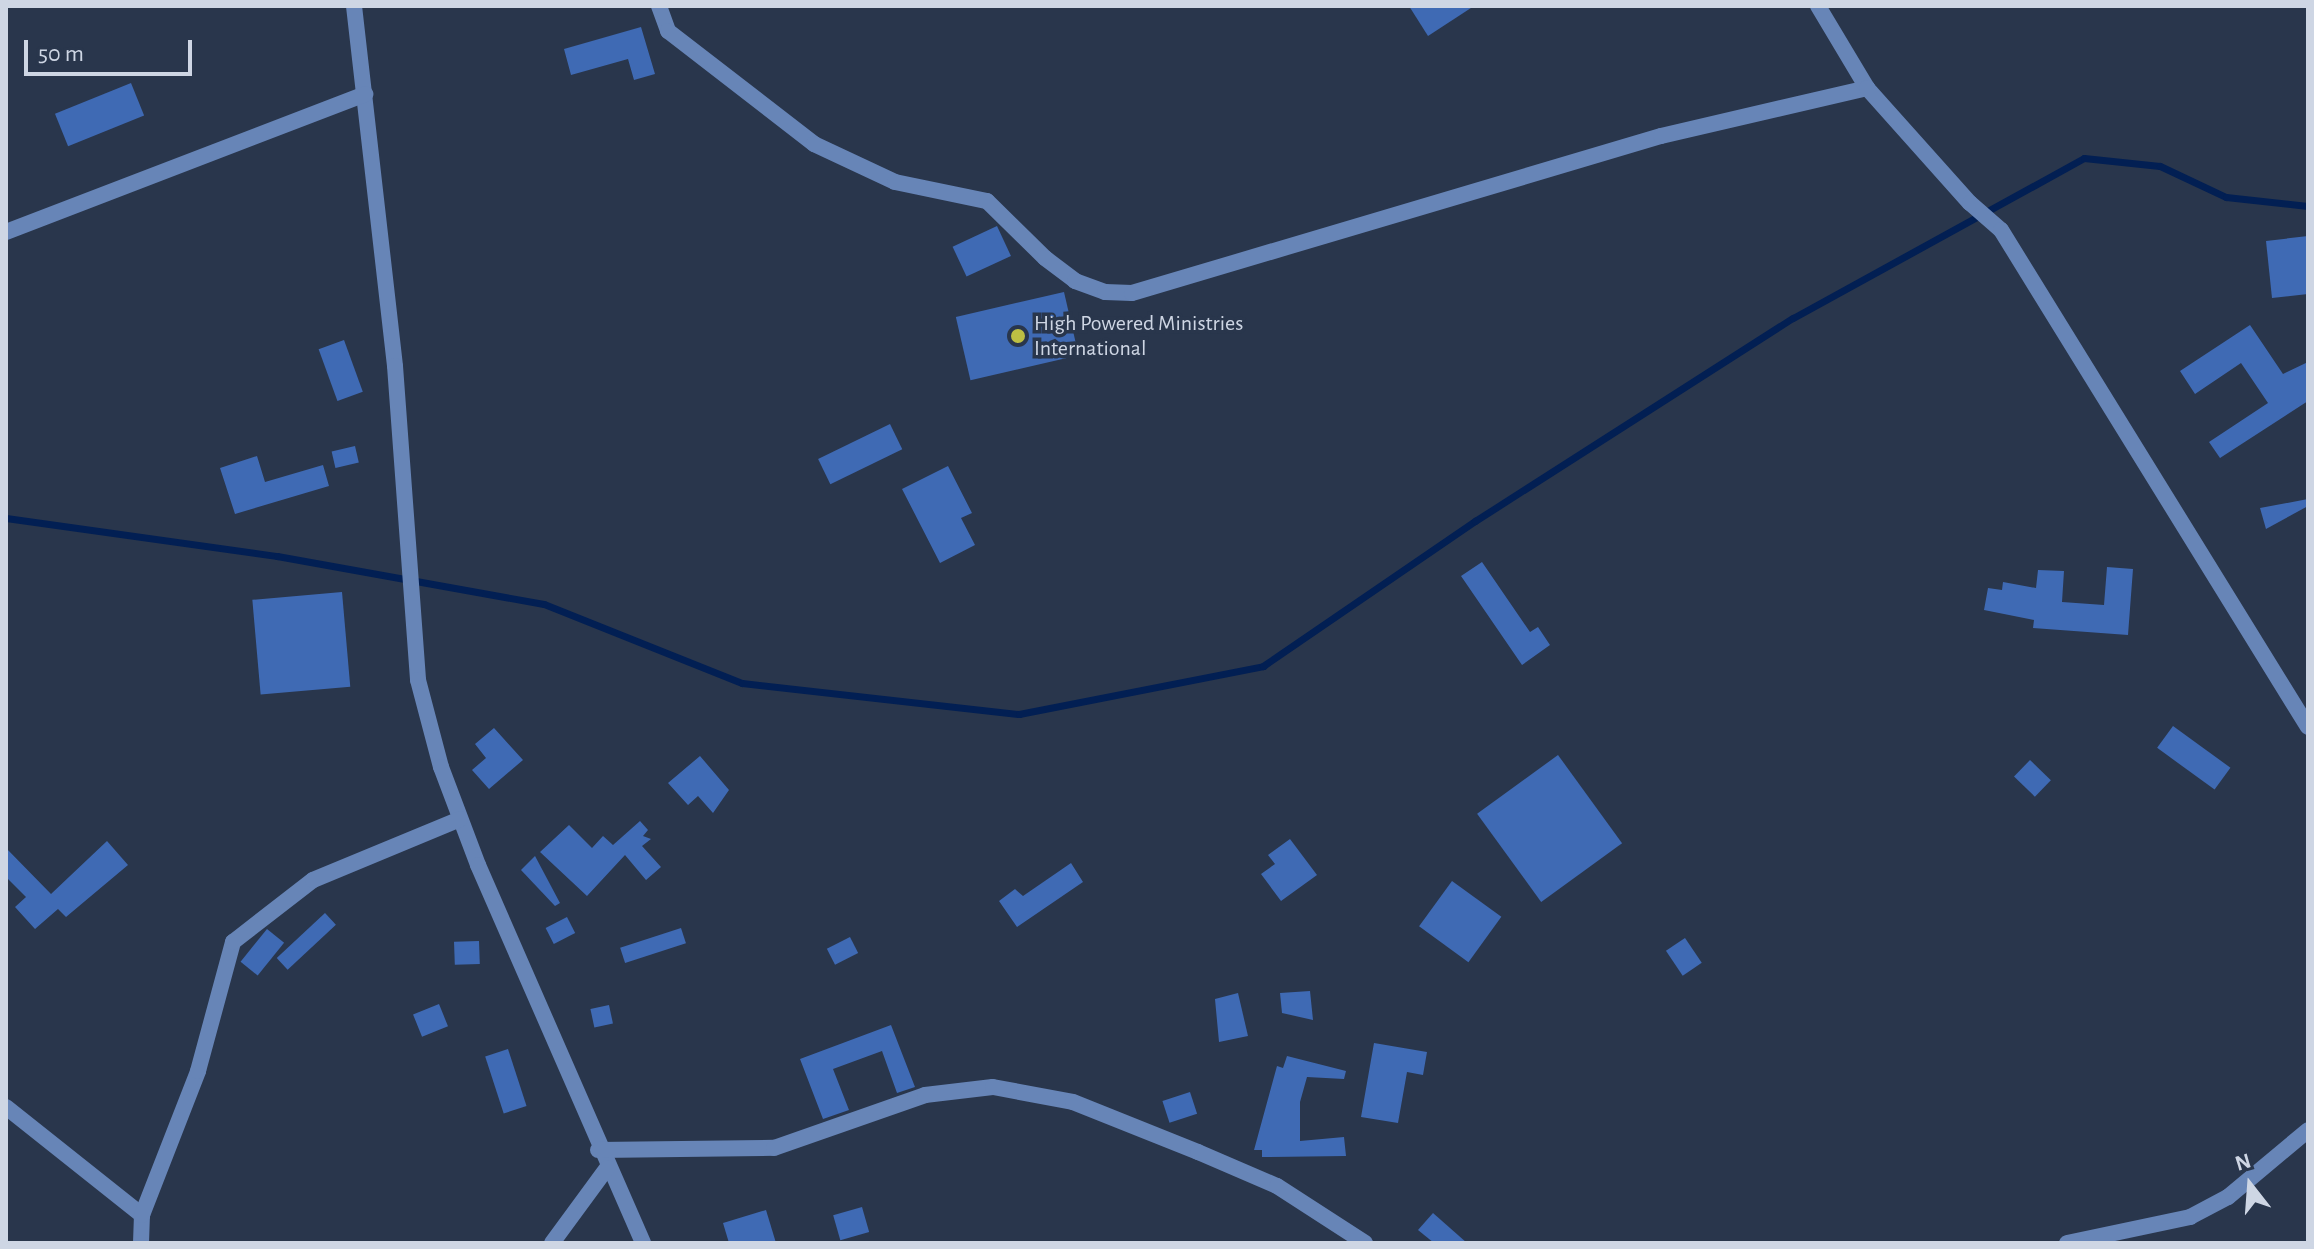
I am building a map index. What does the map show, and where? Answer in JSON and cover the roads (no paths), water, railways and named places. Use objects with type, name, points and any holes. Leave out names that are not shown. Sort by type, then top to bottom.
[{"type":"street","points":[[354,6],[395,366],[418,680],[460,819],[598,1150],[643,1243]]},
{"type":"street","points":[[659,6],[668,31],[814,144],[895,182],[987,201],[1045,258],[1075,281],[1105,292],[1132,293],[1661,136],[1867,88]]},
{"type":"street","points":[[1818,6],[1867,88],[1970,203],[2001,230],[2308,727]]},
{"type":"street","points":[[6,232],[365,94]]},
{"type":"street","points":[[141,1243],[142,1215],[198,1071],[233,942],[313,880],[460,819]]},
{"type":"street","points":[[598,1150],[774,1148],[925,1095],[993,1087],[1073,1102],[1198,1152],[1277,1186],[1365,1243]]},
{"type":"street","points":[[6,1107],[142,1215]]},
{"type":"street","points":[[2067,1243],[2190,1217],[2228,1197],[2308,1130]]},
{"type":"street","points":[[552,1243],[607,1168]]},
{"type":"waterway","points":[[6,518],[277,556],[544,604],[742,683],[1019,714],[1263,666],[1475,521],[1793,318],[2084,158],[2160,166],[2226,197],[2308,206]]},
{"type":"place","name":"High Powered Ministries International","points":[[1018,336]]}]
